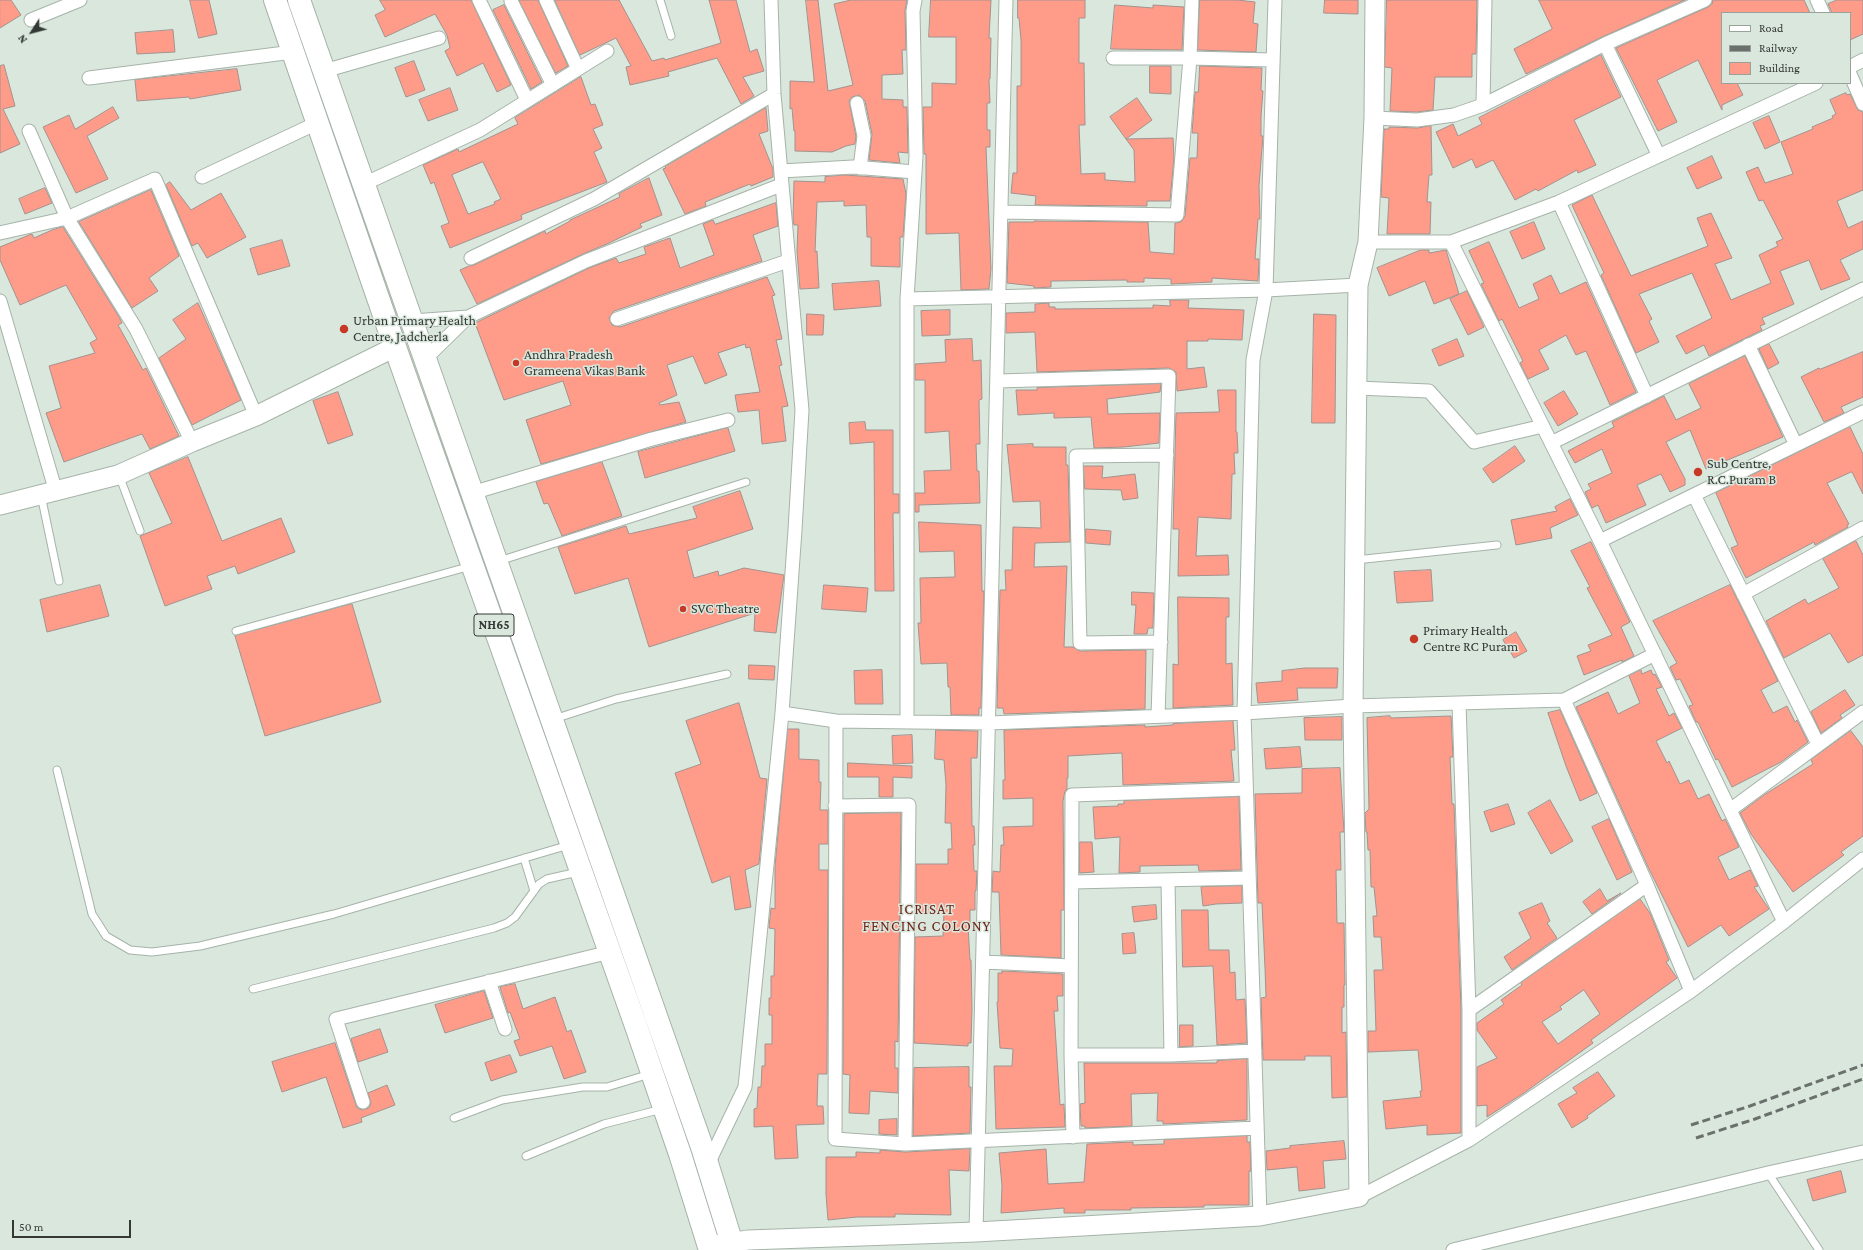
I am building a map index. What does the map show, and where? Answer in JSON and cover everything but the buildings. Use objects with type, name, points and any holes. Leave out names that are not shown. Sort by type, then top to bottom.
[{"type":"highway","points":[[277,7],[300,3]]},
{"type":"highway","name":"NH65","points":[[300,3],[708,1164],[741,1245]]},
{"type":"highway","name":"NH65","points":[[277,7],[395,347],[610,952],[710,1248]]},
{"type":"highway","points":[[545,768],[566,760]]},
{"type":"street","points":[[31,20],[80,0]]},
{"type":"street","points":[[479,0],[527,100]]},
{"type":"street","points":[[546,0],[578,69]]},
{"type":"street","points":[[708,1164],[745,1088],[782,713],[796,530],[802,410],[774,94],[771,0]]},
{"type":"street","points":[[907,721],[907,299],[915,172],[913,11],[915,0]]},
{"type":"street","points":[[976,1232],[998,381],[1006,0]]},
{"type":"street","points":[[1002,212],[1176,215],[1190,58],[1192,0]]},
{"type":"street","points":[[1260,1216],[1244,713],[1253,360],[1266,290],[1275,0]]},
{"type":"street","points":[[1359,1197],[1353,706],[1358,285],[1368,242],[1374,118],[1375,0]]},
{"type":"street","points":[[1483,106],[1485,0]]},
{"type":"street","points":[[1817,0],[1822,12]]},
{"type":"street","points":[[511,1],[553,85]]},
{"type":"street","points":[[1374,118],[1417,120],[1454,115],[1483,106],[1604,44],[1701,1]]},
{"type":"street","points":[[324,71],[439,38]]},
{"type":"street","points":[[1604,44],[1659,156]]},
{"type":"street","points":[[364,184],[480,130],[607,51]]},
{"type":"street","points":[[89,78],[293,52]]},
{"type":"street","points":[[1113,58],[1272,60]]},
{"type":"street","points":[[1851,66],[1863,60]]},
{"type":"street","points":[[1851,76],[1863,104]]},
{"type":"street","points":[[1368,242],[1451,242],[1559,202],[1814,84]]},
{"type":"street","points":[[471,258],[594,199],[774,94]]},
{"type":"street","points":[[857,103],[864,136],[860,168]]},
{"type":"street","points":[[202,176],[317,122]]},
{"type":"street","points":[[29,132],[67,218],[136,329],[192,442]]},
{"type":"street","points":[[781,171],[860,168],[915,172]]},
{"type":"street","points":[[0,233],[67,218],[155,179],[256,416]]},
{"type":"street","points":[[425,359],[468,317],[586,261],[781,184]]},
{"type":"street","points":[[1559,202],[1647,396]]},
{"type":"street","points":[[1451,242],[1600,541],[1784,922]]},
{"type":"street","points":[[617,319],[788,261]]},
{"type":"street","points":[[907,299],[1000,298],[1266,290],[1358,285]]},
{"type":"street","points":[[1551,443],[1863,289]]},
{"type":"street","points":[[0,301],[48,493]]},
{"type":"street","points":[[412,321],[468,317]]},
{"type":"street","points":[[1748,345],[1796,445]]},
{"type":"street","points":[[0,505],[118,475],[192,442],[256,416],[395,347]]},
{"type":"street","points":[[998,381],[1169,376],[1158,716]]},
{"type":"street","points":[[1357,388],[1429,391],[1474,442],[1543,426]]},
{"type":"street","points":[[1600,541],[1863,412]]},
{"type":"street","points":[[472,493],[652,439],[728,420]]},
{"type":"street","points":[[1161,642],[1080,643],[1076,456],[1167,455]]},
{"type":"street","points":[[1694,495],[1818,744]]},
{"type":"street","points":[[1743,594],[1863,528]]},
{"type":"street","points":[[782,713],[836,721],[989,723],[1244,713],[1353,706],[1564,700],[1655,654]]},
{"type":"street","points":[[1564,700],[1691,991]]},
{"type":"street","points":[[1459,703],[1470,1010],[1469,1140]]},
{"type":"street","points":[[1730,810],[1863,712]]},
{"type":"street","points":[[836,721],[835,1139],[904,1144],[979,1142],[1257,1128]]},
{"type":"street","points":[[1073,1137],[1071,1055],[1072,795],[1246,789]]},
{"type":"street","points":[[835,806],[909,805],[904,1144]]},
{"type":"street","points":[[710,1248],[1260,1216],[1359,1197],[1469,1140],[1691,991],[1784,922],[1863,859]]},
{"type":"street","points":[[1072,882],[1249,878]]},
{"type":"street","points":[[1168,880],[1171,1055]]},
{"type":"street","points":[[1470,1010],[1646,885]]},
{"type":"street","points":[[363,1102],[336,1019],[610,952]]},
{"type":"street","points":[[983,962],[1071,966]]},
{"type":"street","points":[[489,981],[505,1029]]},
{"type":"street","points":[[1071,1055],[1171,1055],[1255,1051]]},
{"type":"street","points":[[1453,1250],[1768,1173],[1863,1152]]},
{"type":"lane","points":[[660,0],[671,36]]},
{"type":"lane","points":[[118,475],[140,531]]},
{"type":"lane","points":[[496,562],[746,482]]},
{"type":"lane","points":[[48,493],[59,581]]},
{"type":"lane","points":[[1355,558],[1364,559],[1497,545]]},
{"type":"lane","points":[[236,630],[473,566]]},
{"type":"lane","points":[[552,719],[616,699],[727,674]]},
{"type":"lane","points":[[57,770],[92,914],[106,936],[130,950],[152,952],[200,946],[334,914],[572,844]]},
{"type":"lane","points":[[524,858],[534,891]]},
{"type":"lane","points":[[253,989],[494,928],[507,923],[515,917],[539,884],[546,879],[581,872]]},
{"type":"lane","points":[[454,1118],[502,1100],[583,1087],[607,1087],[652,1073]]},
{"type":"lane","points":[[526,1156],[604,1124],[664,1109]]},
{"type":"lane","points":[[1768,1173],[1819,1250]]},
{"type":"railway","points":[[1691,1125],[1750,1106],[1863,1065]]},
{"type":"railway","points":[[1696,1138],[1755,1119],[1863,1079]]},
{"type":"place","name":"Urban Primary Health Centre, Jadcherla","points":[[344,329]]},
{"type":"place","name":"Andhra Pradesh Grameena Vikas Bank","points":[[516,363]]},
{"type":"place","name":"Sub Centre, R.C.Puram B","points":[[1698,472]]},
{"type":"place","name":"SVC Theatre","points":[[683,609]]},
{"type":"place","name":"Primary Health Centre RC Puram","points":[[1414,639]]},
{"type":"district","name":"ICRISAT FENCING COLONY","points":[[927,918]]}]
